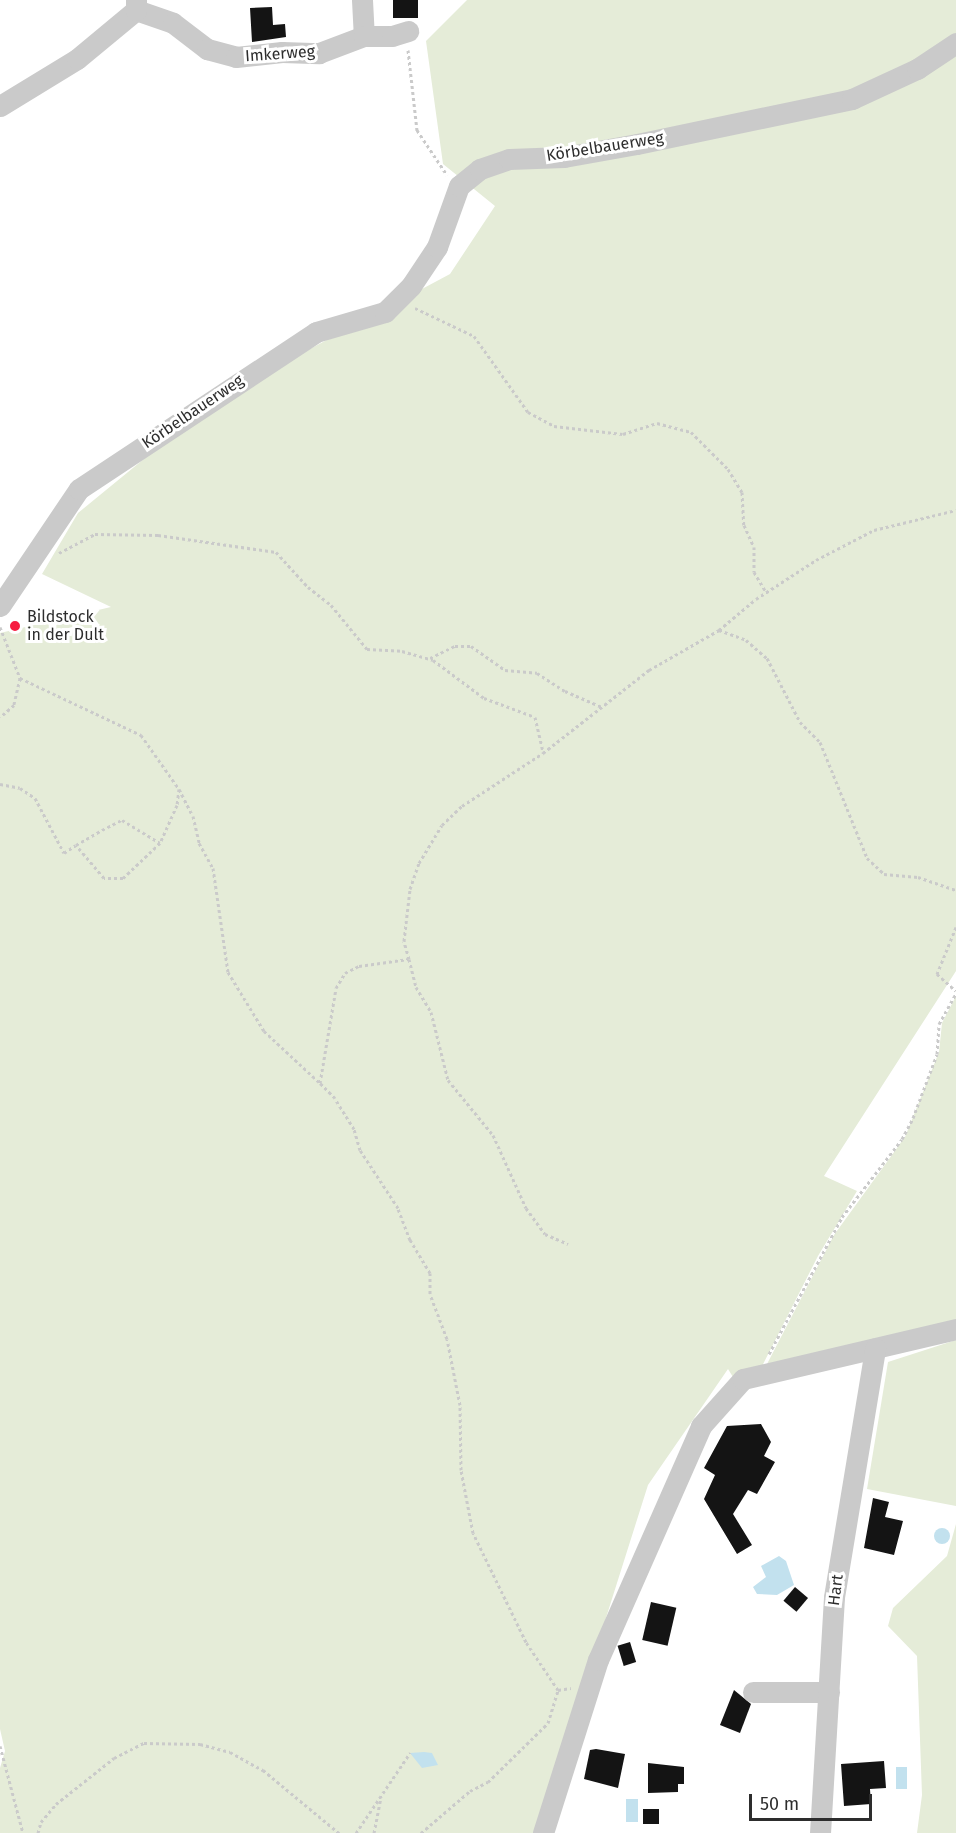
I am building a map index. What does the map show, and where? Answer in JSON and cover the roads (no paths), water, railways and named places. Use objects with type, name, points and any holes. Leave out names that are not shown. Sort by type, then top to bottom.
[{"type":"street","points":[[362,0],[364,36]]},
{"type":"street","points":[[0,106],[78,59],[136,5]]},
{"type":"street","name":"Imkerweg","points":[[136,5],[173,23],[207,49],[236,57],[282,52],[319,53],[364,36],[392,36],[408,31]]},
{"type":"street","name":"Körbelbauerweg","points":[[0,606],[79,489],[316,332],[385,312],[411,286],[437,247],[459,186],[480,170],[509,159],[564,157],[852,99],[917,69],[956,44]]},
{"type":"street","points":[[543,1833],[598,1660],[701,1426],[743,1379],[956,1329]]},
{"type":"street","name":"Hart","points":[[820,1833],[834,1597],[859,1505],[875,1348]]},
{"type":"street","points":[[558,1833],[582,1749],[590,1688]]},
{"type":"street","points":[[753,1692],[830,1692]]},
{"type":"water","points":[[942,1528],[948,1530],[950,1536],[948,1542],[942,1544],[936,1542],[934,1536],[936,1530]]},
{"type":"water","points":[[779,1556],[786,1561],[794,1585],[777,1595],[757,1594],[753,1587],[766,1577],[761,1566]]},
{"type":"water","points":[[410,1753],[432,1753],[438,1765],[422,1768]]},
{"type":"water","points":[[896,1767],[907,1767],[907,1789],[896,1789]]},
{"type":"water","points":[[626,1799],[638,1799],[638,1822],[626,1822]]},
{"type":"place","name":"Bildstock in der Dult","points":[[15,626]]}]
